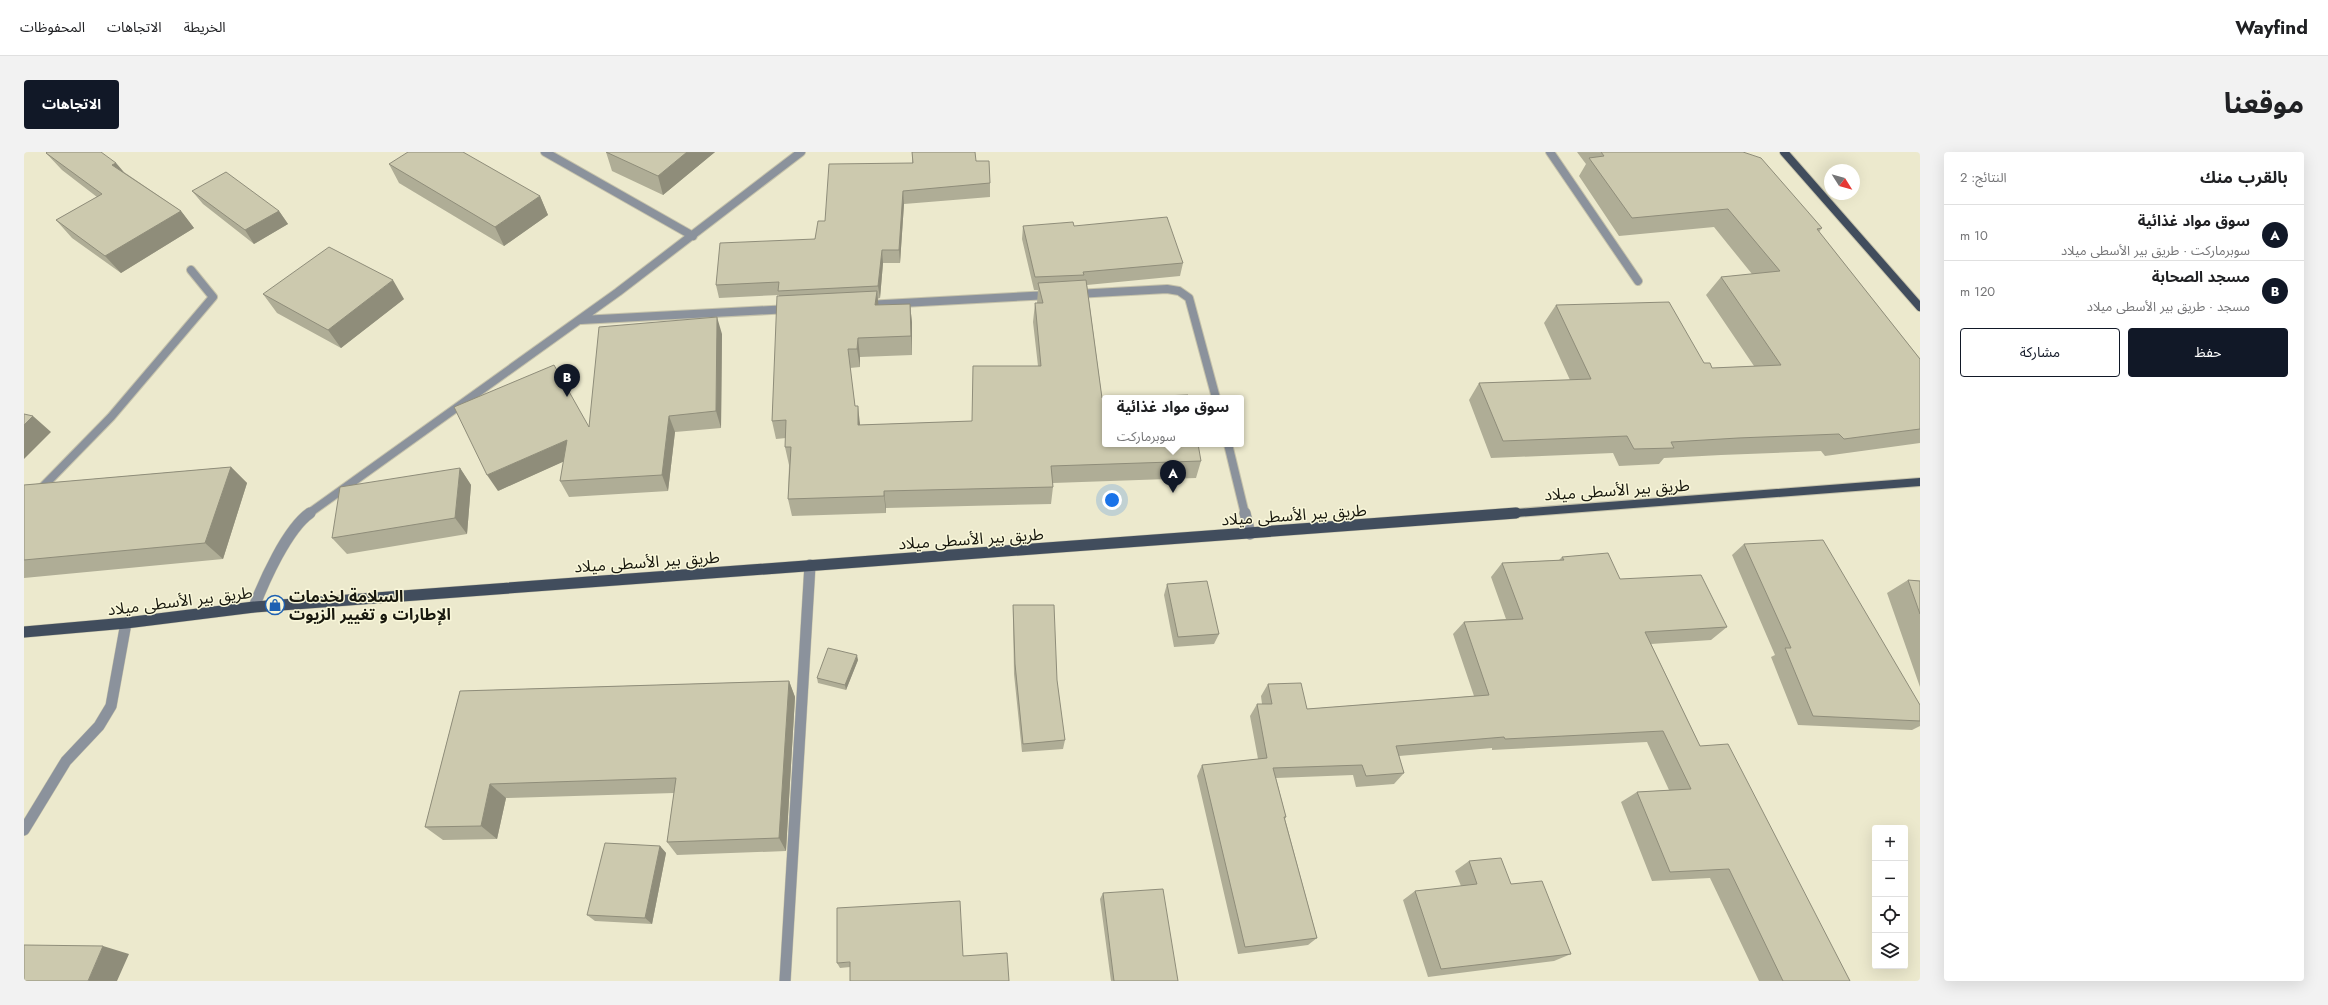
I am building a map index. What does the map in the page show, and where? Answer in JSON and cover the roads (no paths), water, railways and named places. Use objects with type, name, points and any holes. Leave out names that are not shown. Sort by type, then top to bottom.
[{"type":"main road","points":[[1784,152],[1920,307]]},
{"type":"main road","name":"طريق بير الأسطى ميلاد","points":[[24,632],[126,623],[254,607],[810,565],[1250,534],[1920,482]]},
{"type":"street","points":[[545,152],[693,236]]},
{"type":"street","points":[[254,607],[267,573],[284,544],[306,516],[581,320],[693,236],[801,152]]},
{"type":"street","points":[[1550,152],[1638,280]]},
{"type":"street","points":[[24,506],[110,417],[213,297],[191,270]]},
{"type":"street","points":[[858,305],[1167,289],[1179,291],[1189,298],[1215,395]]},
{"type":"street","points":[[581,320],[802,308]]},
{"type":"street","points":[[1229,447],[1250,534]]},
{"type":"street","points":[[785,981],[810,565]]},
{"type":"street","points":[[24,830],[66,761],[99,726],[111,706],[126,623]]},
{"type":"place","name":"مسجد الصحابة","points":[[567,397]]},
{"type":"place","name":"سوق مواد غذائية","points":[[1173,493]]},
{"type":"place","name":"السلامة لخدمات الإطارات و تغيير الزيوت","points":[[275,605]]}]
